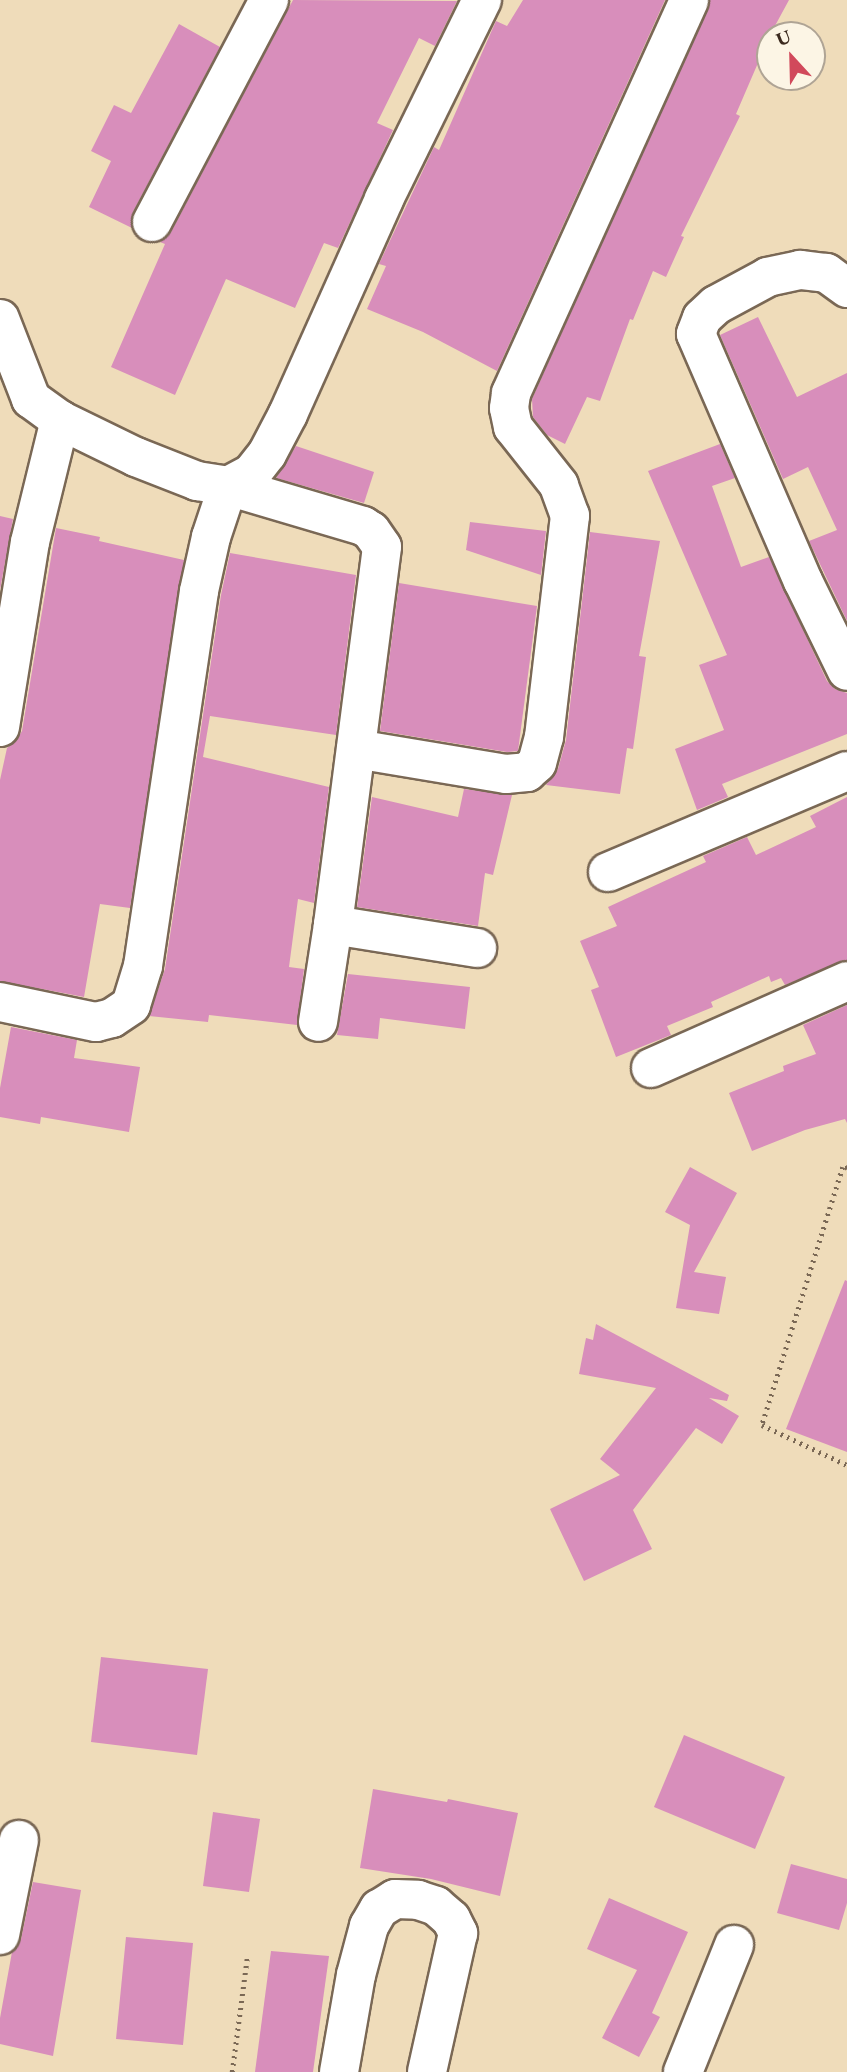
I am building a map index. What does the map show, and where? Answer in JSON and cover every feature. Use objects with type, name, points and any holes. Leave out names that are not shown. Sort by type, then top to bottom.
[{"type":"street","points":[[152,222],[269,0]]},
{"type":"street","points":[[0,1002],[96,1022],[112,1018],[131,1005],[143,966],[199,591],[211,537],[228,486],[252,473],[267,454],[384,199],[482,0]]},
{"type":"street","points":[[356,749],[506,774],[527,772],[537,763],[544,737],[570,516],[559,485],[513,426],[509,408],[512,393],[689,0]]},
{"type":"street","points":[[847,288],[826,272],[800,270],[768,277],[716,305],[702,318],[696,334],[803,581],[847,671]]},
{"type":"street","points":[[0,319],[46,409],[30,542],[0,727]]},
{"type":"street","points":[[0,374],[46,409],[173,472],[363,526],[371,531],[382,547],[333,925],[317,1023]]},
{"type":"street","points":[[608,872],[847,771]]},
{"type":"street","points":[[333,925],[477,948]]},
{"type":"street","points":[[651,1068],[847,981]]},
{"type":"street","points":[[0,1935],[19,1840]]},
{"type":"street","points":[[339,2072],[356,1975],[369,1926],[379,1909],[395,1899],[418,1900],[436,1906],[451,1919],[458,1933],[427,2072]]},
{"type":"street","points":[[683,2072],[734,1945]]},
{"type":"path","points":[[847,1168],[843,1167],[761,1425],[847,1465]]},
{"type":"path","points":[[232,2072],[247,1958]]},
{"type":"building","points":[[293,0],[457,1],[435,46],[419,38],[377,123],[393,130],[338,248],[324,243],[295,308],[226,279],[175,395],[111,367],[165,244],[160,242],[171,232]]},
{"type":"building","points":[[523,0],[665,0],[497,371],[423,332],[367,309],[386,266],[379,264],[434,147],[439,150],[496,21],[507,26]]},
{"type":"building","points":[[710,0],[789,0],[778,21],[756,21],[756,68],[736,114],[740,116],[681,236],[684,237],[666,277],[653,271],[633,320],[630,319],[600,401],[587,397],[565,444],[547,435],[533,417],[532,399]]},
{"type":"building","points":[[179,24],[220,47],[133,212],[132,228],[89,207],[111,161],[91,151],[114,105],[131,113]]},
{"type":"building","points":[[758,317],[797,397],[847,373],[847,621],[809,541],[837,530],[808,467],[783,479],[720,335]]},
{"type":"building","points":[[720,444],[735,478],[712,486],[741,567],[769,557],[827,681],[835,689],[847,693],[847,734],[722,784],[728,797],[697,810],[675,749],[724,730],[699,665],[727,655],[648,471]]},
{"type":"building","points":[[296,446],[374,472],[364,503],[276,478]]},
{"type":"building","points":[[0,516],[13,519],[0,590]]},
{"type":"building","points":[[470,522],[546,531],[541,575],[466,550]]},
{"type":"building","points":[[56,528],[100,537],[99,541],[184,560],[130,908],[100,904],[84,997],[0,981],[0,780],[7,748],[16,741],[22,731]]},
{"type":"building","points":[[590,532],[660,541],[639,656],[646,657],[633,749],[627,748],[620,794],[546,785],[558,769],[566,740]]},
{"type":"building","points":[[230,553],[356,575],[336,735],[210,716],[203,757],[329,787],[314,903],[298,899],[289,967],[304,969],[297,1025],[209,1015],[208,1022],[149,1016],[165,969],[221,595]]},
{"type":"building","points":[[399,583],[537,606],[518,751],[507,752],[380,731]]},
{"type":"building","points":[[464,789],[512,795],[493,875],[485,873],[478,926],[357,907],[372,797],[458,817]]},
{"type":"building","points":[[847,797],[847,960],[785,985],[781,978],[771,982],[769,976],[711,1002],[713,1007],[667,1026],[671,1035],[616,1057],[591,990],[599,987],[580,941],[617,926],[608,907],[706,862],[703,856],[747,837],[756,855],[816,827],[810,816]]},
{"type":"building","points":[[348,974],[470,987],[465,1029],[380,1018],[378,1039],[337,1035]]},
{"type":"building","points":[[847,1005],[847,1123],[845,1119],[805,1130],[752,1151],[729,1093],[784,1071],[783,1066],[816,1054],[803,1025]]},
{"type":"building","points":[[11,1027],[77,1040],[74,1058],[140,1067],[129,1132],[41,1117],[40,1124],[0,1117],[0,1088]]},
{"type":"building","points":[[690,1167],[737,1193],[694,1272],[726,1277],[719,1314],[676,1308],[690,1225],[665,1212]]},
{"type":"building","points":[[845,1280],[847,1281],[847,1452],[786,1429]]},
{"type":"building","points":[[596,1324],[729,1395],[727,1401],[709,1398],[739,1416],[722,1444],[696,1428],[633,1510],[652,1549],[584,1581],[550,1509],[620,1475],[600,1459],[656,1388],[579,1374],[586,1338],[593,1340]]},
{"type":"building","points":[[101,1657],[208,1669],[197,1755],[91,1742]]},
{"type":"building","points":[[684,1735],[785,1777],[755,1849],[654,1807]]},
{"type":"building","points":[[373,1789],[447,1802],[448,1799],[518,1813],[500,1896],[431,1879],[360,1868]]},
{"type":"building","points":[[213,1812],[260,1819],[249,1892],[203,1886]]},
{"type":"building","points":[[791,1864],[847,1879],[847,1903],[839,1930],[777,1913]]},
{"type":"building","points":[[33,1882],[81,1890],[53,2056],[0,2044],[0,2018],[12,1952],[21,1939]]},
{"type":"building","points":[[609,1898],[688,1932],[652,2013],[660,2017],[639,2057],[602,2038],[637,1970],[587,1949]]},
{"type":"building","points":[[126,1937],[193,1943],[183,2045],[116,2039]]},
{"type":"building","points":[[271,1951],[329,1956],[313,2072],[255,2072]]}]
